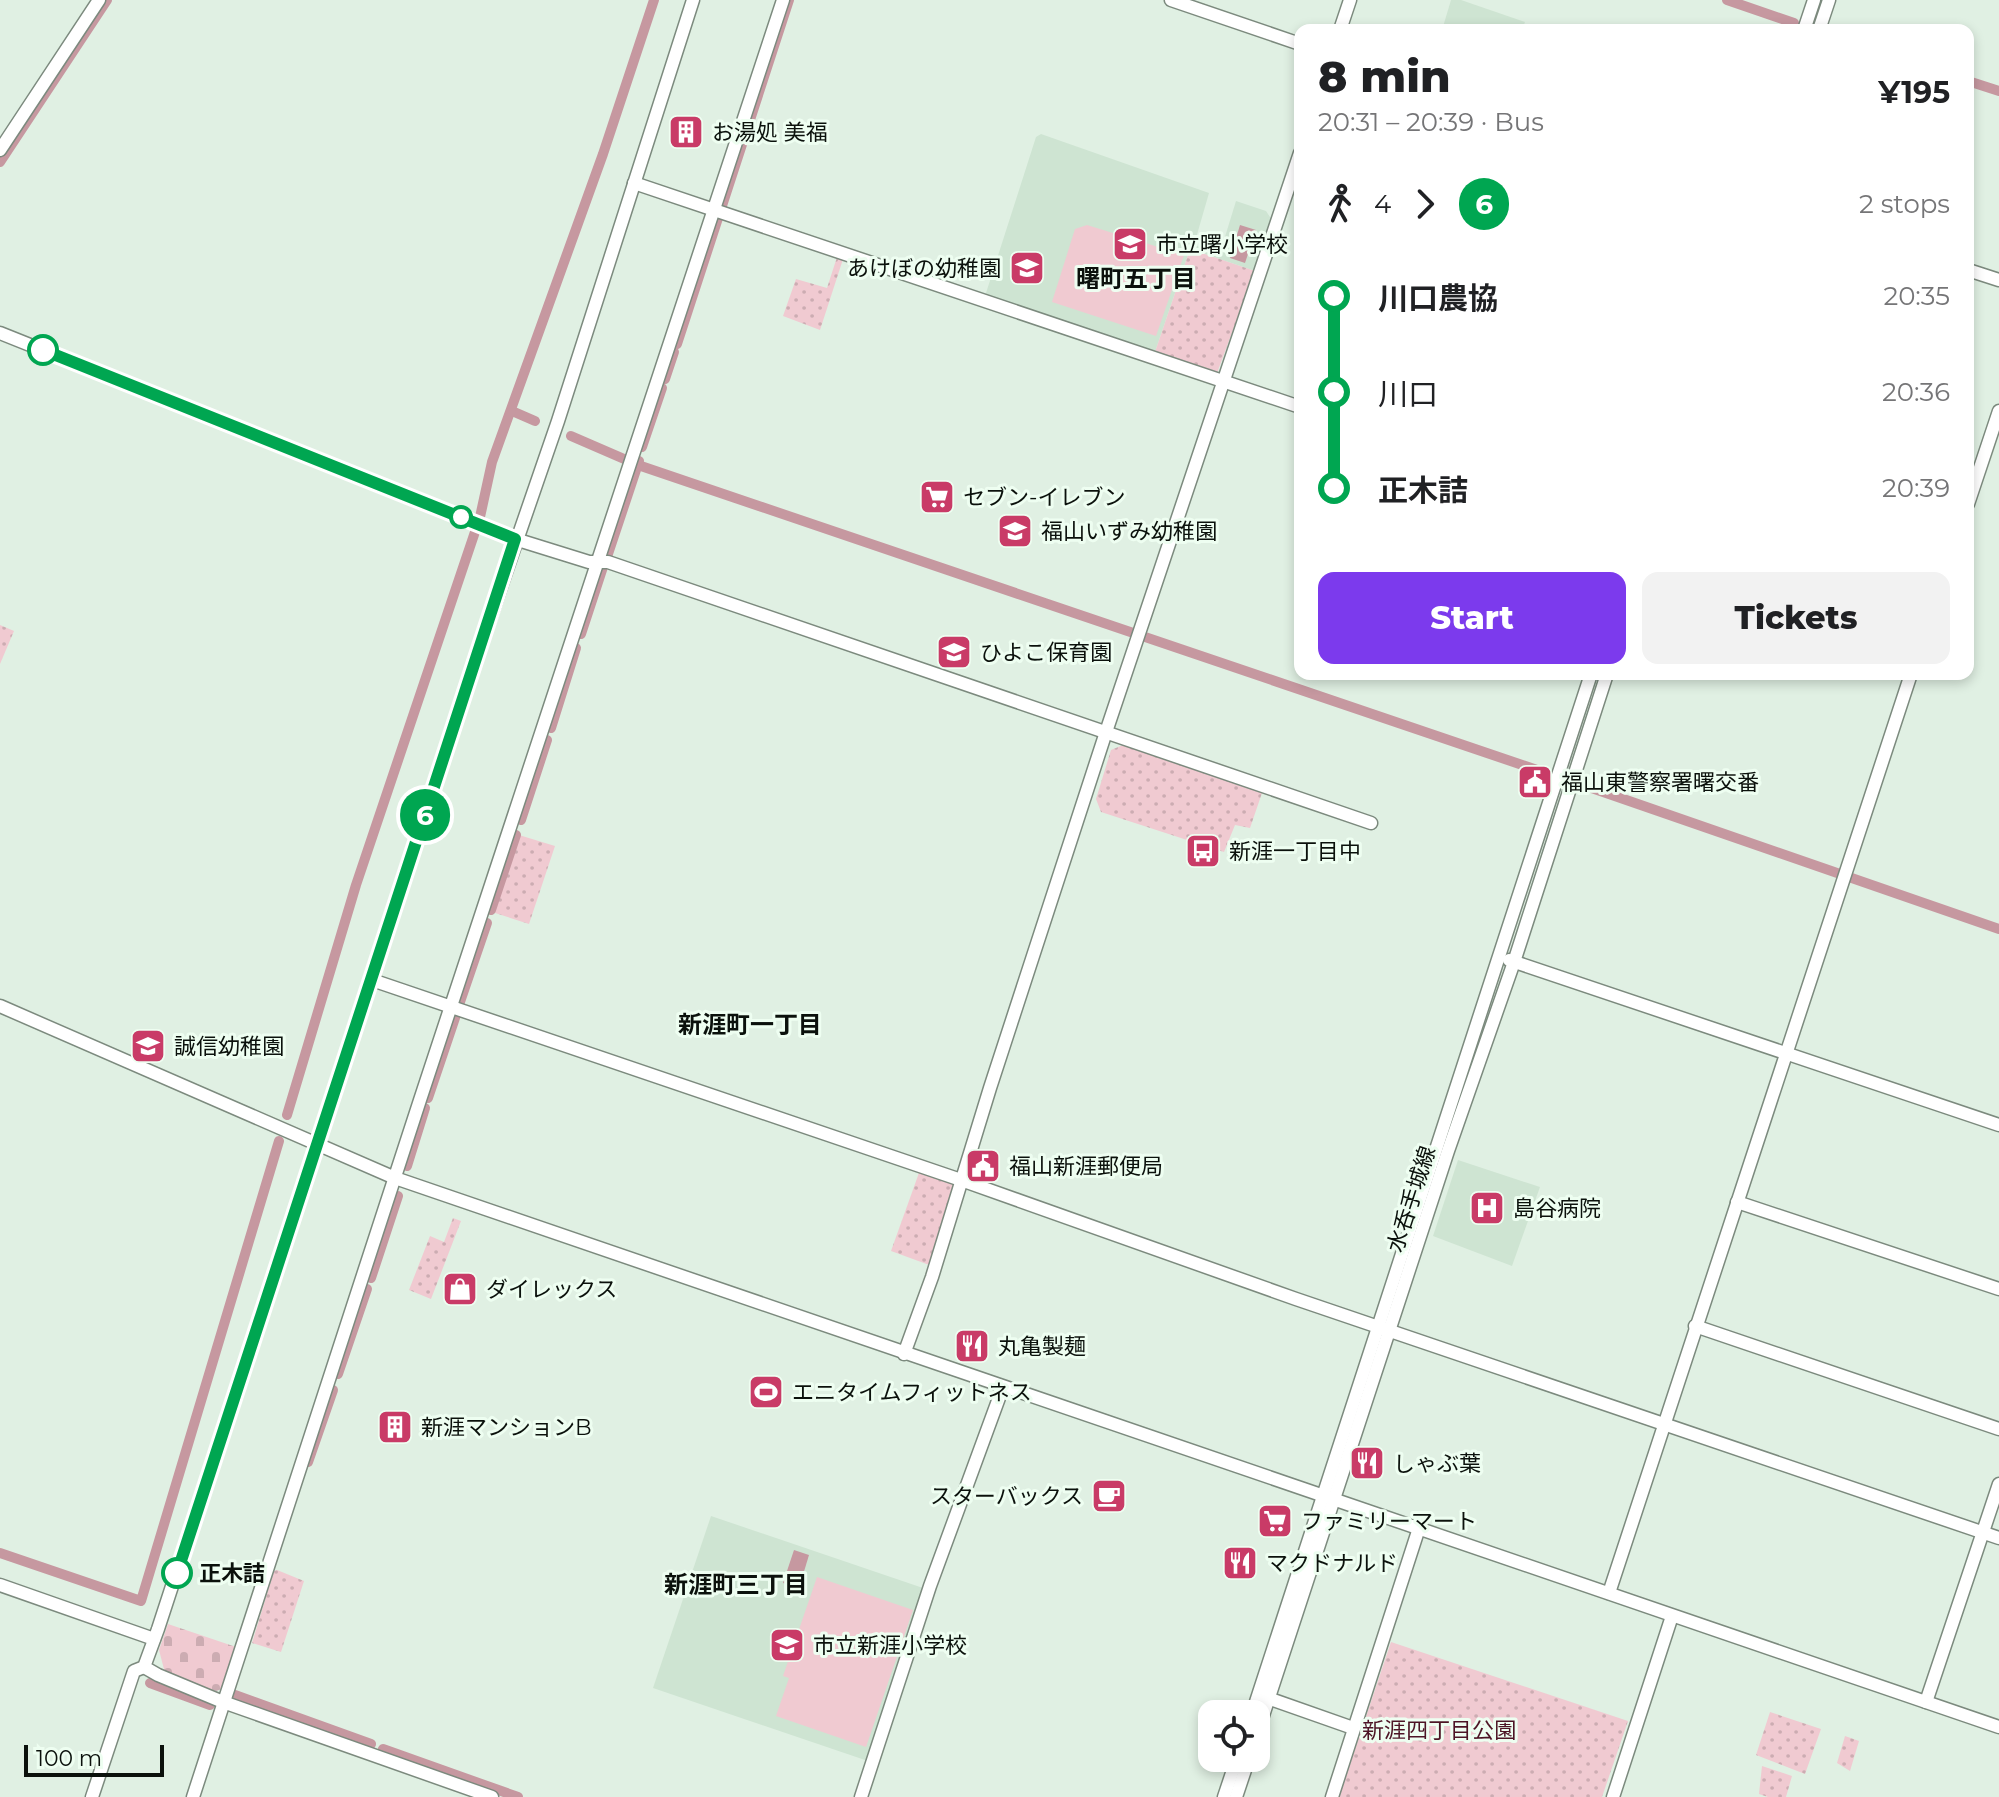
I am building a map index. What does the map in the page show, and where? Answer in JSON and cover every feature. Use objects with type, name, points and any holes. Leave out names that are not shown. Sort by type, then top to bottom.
[{"type":"street","points":[[0,150],[99,0]]},
{"type":"street","points":[[92,1797],[134,1671],[144,1667],[154,1639],[515,539],[558,421],[693,0]]},
{"type":"street","points":[[193,1797],[783,0]]},
{"type":"street","points":[[1171,0],[1294,42]]},
{"type":"street","points":[[1342,24],[1350,0]]},
{"type":"street","points":[[1806,24],[1814,0]]},
{"type":"street","points":[[1821,24],[1829,0]]},
{"type":"street","points":[[904,1354],[932,1277],[1106,732],[1294,171]]},
{"type":"street","points":[[634,183],[1294,405]]},
{"type":"street","points":[[1974,272],[1999,280]]},
{"type":"street","points":[[0,333],[515,539],[597,563],[608,562],[1371,823]]},
{"type":"street","points":[[1974,486],[1999,411]]},
{"type":"street","name":"水呑手城線","points":[[1384,1329],[1589,680]]},
{"type":"street","name":"水呑手城線","points":[[1263,1700],[1328,1496],[1514,962],[1605,680]]},
{"type":"street","points":[[1609,1593],[1909,680]]},
{"type":"street","points":[[1500,956],[1999,1125]]},
{"type":"street","points":[[372,980],[1999,1538]]},
{"type":"street","points":[[0,1006],[395,1178],[1999,1727]]},
{"type":"street","points":[[1737,1202],[1999,1289]]},
{"type":"street","points":[[1695,1326],[1999,1429]]},
{"type":"street","points":[[861,1797],[930,1586],[1003,1387]]},
{"type":"street","points":[[1926,1702],[1999,1484]]},
{"type":"street","points":[[1332,1797],[1419,1528]]},
{"type":"street","points":[[0,1585],[154,1639]]},
{"type":"street","points":[[1613,1797],[1672,1616]]},
{"type":"street","points":[[144,1667],[223,1702],[492,1797]]},
{"type":"street","points":[[1264,1696],[1353,1728]]},
{"type":"street","name":"水呑手城線","points":[[1261,1700],[1264,1696]]},
{"type":"street","points":[[1224,1797],[1232,1772]]},
{"type":"street","points":[[1236,1797],[1244,1772]]},
{"type":"shaded area","points":[[1451,0],[1461,0],[1525,22],[1524,24],[1444,24]]},
{"type":"shaded area","name":"市立曙小学校","points":[[1041,134],[1209,193],[1194,245],[1220,253],[1236,201],[1266,211],[1272,220],[1255,271],[1190,249],[1155,352],[988,297],[986,293],[1036,137]]},
{"type":"shaded area","points":[[1240,225],[1256,230],[1245,263],[1230,258]]},
{"type":"shaded area","name":"島谷病院","points":[[1458,1160],[1540,1187],[1512,1266],[1433,1236]]},
{"type":"shaded area","name":"市立新涯小学校","points":[[711,1516],[923,1588],[924,1593],[869,1758],[865,1760],[653,1688]]},
{"type":"shaded area","points":[[794,1550],[809,1555],[799,1588],[783,1583]]},
{"type":"green space","points":[[1087,225],[1184,255],[1156,336],[1052,302],[1075,229]]},
{"type":"green space","points":[[1190,249],[1255,271],[1217,373],[1155,352]]},
{"type":"green space","points":[[839,251],[845,253],[820,330],[783,316],[796,279],[827,288]]},
{"type":"green space","points":[[0,625],[14,631],[0,664]]},
{"type":"green space","points":[[1123,745],[1262,793],[1250,828],[1235,825],[1224,852],[1101,812],[1096,799],[1111,750]]},
{"type":"green space","points":[[519,835],[555,846],[529,924],[492,912]]},
{"type":"green space","points":[[920,1170],[959,1184],[932,1266],[891,1251]]},
{"type":"green space","points":[[453,1218],[461,1221],[431,1299],[409,1290],[430,1236],[444,1242]]},
{"type":"green space","points":[[274,1571],[304,1581],[281,1652],[252,1643]]},
{"type":"green space","points":[[817,1577],[913,1610],[866,1747],[776,1716],[789,1678],[783,1676]]},
{"type":"green space","points":[[168,1624],[236,1647],[222,1689],[216,1691],[165,1673],[159,1650]]},
{"type":"green space","name":"新涯四丁目公園","points":[[1391,1642],[1628,1721],[1602,1797],[1339,1797]]},
{"type":"green space","points":[[1770,1712],[1821,1729],[1805,1774],[1756,1755]]},
{"type":"green space","points":[[1845,1736],[1859,1741],[1850,1771],[1837,1763]]},
{"type":"green space","points":[[1762,1766],[1792,1776],[1786,1797],[1759,1794]]},
{"type":"waterway","points":[[0,162],[107,0]]},
{"type":"waterway","points":[[287,1115],[356,885],[480,517],[492,462],[603,154],[654,0]]},
{"type":"waterway","points":[[677,344],[789,0]]},
{"type":"waterway","points":[[1727,0],[1794,23]]},
{"type":"waterway","points":[[1974,83],[1999,91]]},
{"type":"waterway","points":[[665,379],[674,352]]},
{"type":"waterway","points":[[642,447],[662,388]]},
{"type":"waterway","points":[[512,411],[535,421]]},
{"type":"waterway","points":[[571,436],[638,465],[1546,773]]},
{"type":"waterway","points":[[608,554],[639,461]]},
{"type":"waterway","points":[[581,634],[603,567]]},
{"type":"waterway","points":[[551,728],[576,648]]},
{"type":"waterway","points":[[521,820],[547,740]]},
{"type":"waterway","points":[[1583,785],[1999,929]]},
{"type":"waterway","points":[[491,910],[516,835]]},
{"type":"waterway","points":[[460,1002],[487,923]]},
{"type":"waterway","points":[[428,1098],[456,1015]]},
{"type":"waterway","points":[[407,1166],[425,1108]]},
{"type":"waterway","points":[[0,1553],[141,1601],[279,1141]]},
{"type":"waterway","points":[[371,1278],[398,1196]]},
{"type":"waterway","points":[[338,1374],[367,1289]]},
{"type":"waterway","points":[[308,1462],[333,1390]]},
{"type":"waterway","points":[[150,1683],[210,1705]]},
{"type":"waterway","points":[[235,1695],[371,1744]]},
{"type":"waterway","points":[[383,1749],[518,1797]]},
{"type":"bus line","name":"6","points":[[43,350],[515,539],[177,1573]]},
{"type":"place","name":"お湯処 美福","points":[[686,132]]},
{"type":"place","name":"市立曙小学校","points":[[1130,244]]},
{"type":"place","name":"あけぼの幼稚園","points":[[1027,268]]},
{"type":"place","name":"セブン-イレブン","points":[[937,497]]},
{"type":"place","name":"福山いずみ幼稚園","points":[[1015,531]]},
{"type":"place","name":"ひよこ保育園","points":[[954,652]]},
{"type":"place","name":"福山東警察署曙交番","points":[[1535,782]]},
{"type":"place","name":"新涯一丁目中","points":[[1203,851]]},
{"type":"place","name":"誠信幼稚園","points":[[148,1046]]},
{"type":"place","name":"福山新涯郵便局","points":[[983,1166]]},
{"type":"place","name":"島谷病院","points":[[1487,1208]]},
{"type":"place","name":"ダイレックス","points":[[460,1289]]},
{"type":"place","name":"丸亀製麺","points":[[972,1346]]},
{"type":"place","name":"エニタイムフィットネス","points":[[766,1392]]},
{"type":"place","name":"新涯マンションB","points":[[395,1427]]},
{"type":"place","name":"しゃぶ葉","points":[[1367,1463]]},
{"type":"place","name":"スターバックス","points":[[1109,1496]]},
{"type":"place","name":"ファミリーマート","points":[[1275,1521]]},
{"type":"place","name":"マクドナルド","points":[[1240,1563]]},
{"type":"place","name":"正木詰","points":[[177,1573]]},
{"type":"place","name":"市立新涯小学校","points":[[787,1645]]},
{"type":"district","name":"曙町五丁目","points":[[1136,279]]},
{"type":"district","name":"新涯町一丁目","points":[[750,1025]]},
{"type":"district","name":"新涯町三丁目","points":[[736,1585]]}]
